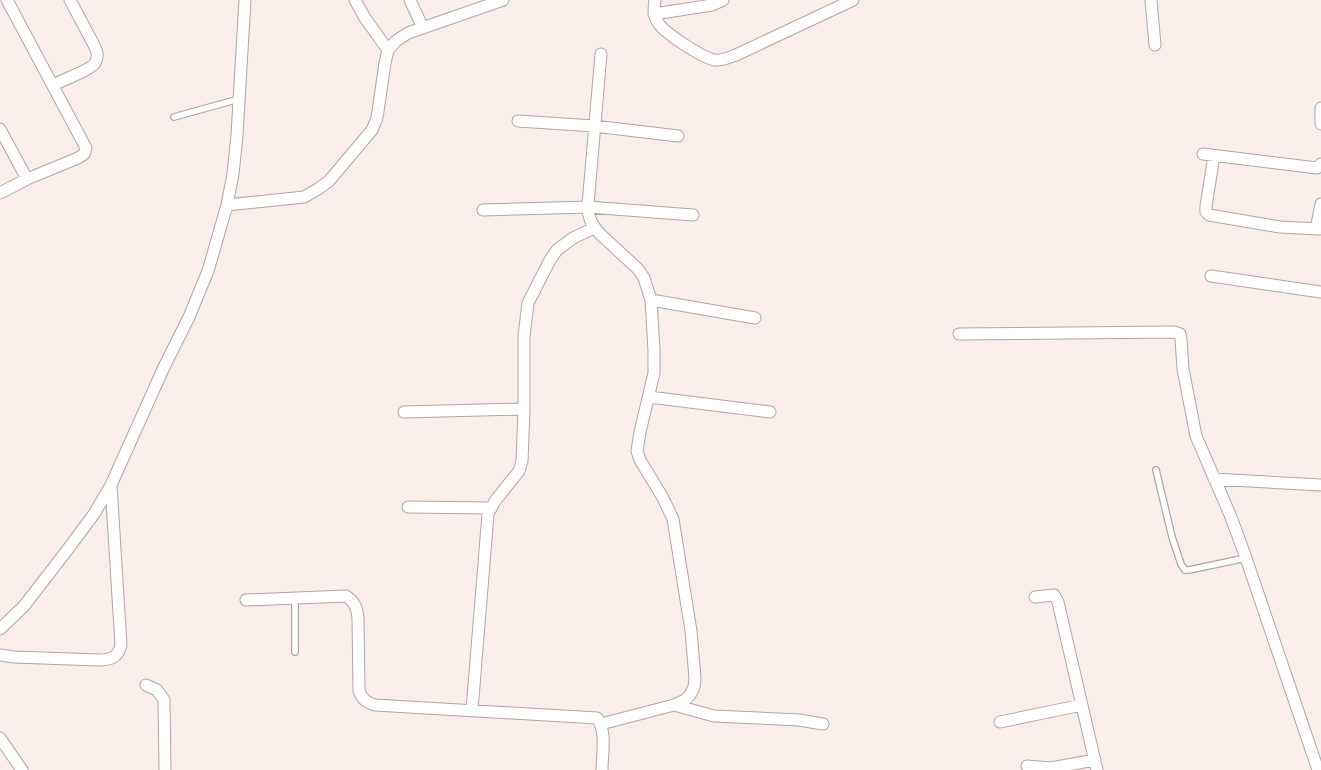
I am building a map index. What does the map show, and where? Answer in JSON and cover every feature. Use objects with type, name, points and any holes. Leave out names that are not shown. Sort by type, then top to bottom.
[{"type":"street","points":[[0,193],[27,179],[78,158],[84,154],[86,148],[7,0]]},
{"type":"street","points":[[53,85],[93,67],[97,58],[97,52],[94,45],[70,0]]},
{"type":"street","points":[[0,628],[24,606],[94,514],[111,485],[164,367],[189,317],[205,278],[227,205],[234,166],[245,0]]},
{"type":"street","points":[[355,0],[365,18],[388,50]]},
{"type":"street","points":[[410,0],[423,28]]},
{"type":"street","points":[[227,205],[304,197],[329,181],[372,130],[377,118],[388,50],[396,41],[408,33],[503,0]]},
{"type":"street","points":[[655,0],[654,14],[662,29],[696,52],[717,61],[736,55],[853,0]]},
{"type":"street","points":[[654,14],[712,5],[723,0]]},
{"type":"street","points":[[1150,0],[1155,45]]},
{"type":"street","points":[[601,54],[588,208],[589,219],[594,228],[638,269],[644,278],[651,300],[654,363],[652,384],[640,432],[637,451],[640,460],[663,498],[673,519],[691,631],[695,678],[694,687],[690,695],[685,700],[674,705],[601,724]]},
{"type":"street","points":[[1321,108],[1321,124]]},
{"type":"street","points":[[518,121],[594,126],[678,136]]},
{"type":"street","points":[[0,129],[27,179]]},
{"type":"street","points":[[1320,167],[1208,155],[1206,212],[1209,215],[1280,227],[1320,229],[1318,224],[1321,204]]},
{"type":"street","points":[[483,210],[588,208],[693,215]]},
{"type":"street","points":[[472,710],[488,514],[495,501],[519,471],[523,450],[524,336],[528,303],[550,260],[557,250],[573,238],[594,228]]},
{"type":"street","points":[[1210,276],[1321,292]]},
{"type":"street","points":[[651,300],[755,318]]},
{"type":"street","points":[[959,334],[1178,333],[1181,339],[1183,369],[1194,430],[1231,517],[1246,558],[1318,770]]},
{"type":"street","points":[[648,397],[770,412]]},
{"type":"street","points":[[404,412],[524,409]]},
{"type":"street","points":[[1214,479],[1321,485]]},
{"type":"street","points":[[0,655],[14,657],[108,660],[113,658],[120,650],[121,646],[111,485]]},
{"type":"street","points":[[408,507],[491,508]]},
{"type":"street","points":[[1027,766],[1051,768],[1096,765],[1058,602],[1054,595],[1035,597]]},
{"type":"street","points":[[246,600],[346,596],[352,600],[357,608],[359,691],[362,698],[367,703],[589,716],[597,718],[603,730],[602,770]]},
{"type":"street","points":[[146,685],[157,690],[164,700],[165,770]]},
{"type":"street","points":[[674,705],[714,716],[799,720],[823,724]]},
{"type":"street","points":[[1000,722],[1082,705]]},
{"type":"street","points":[[0,738],[22,770]]},
{"type":"lane","points":[[174,117],[239,99]]},
{"type":"lane","points":[[1156,470],[1172,537],[1183,568],[1189,570],[1246,558]]},
{"type":"lane","points":[[295,598],[295,652]]}]
